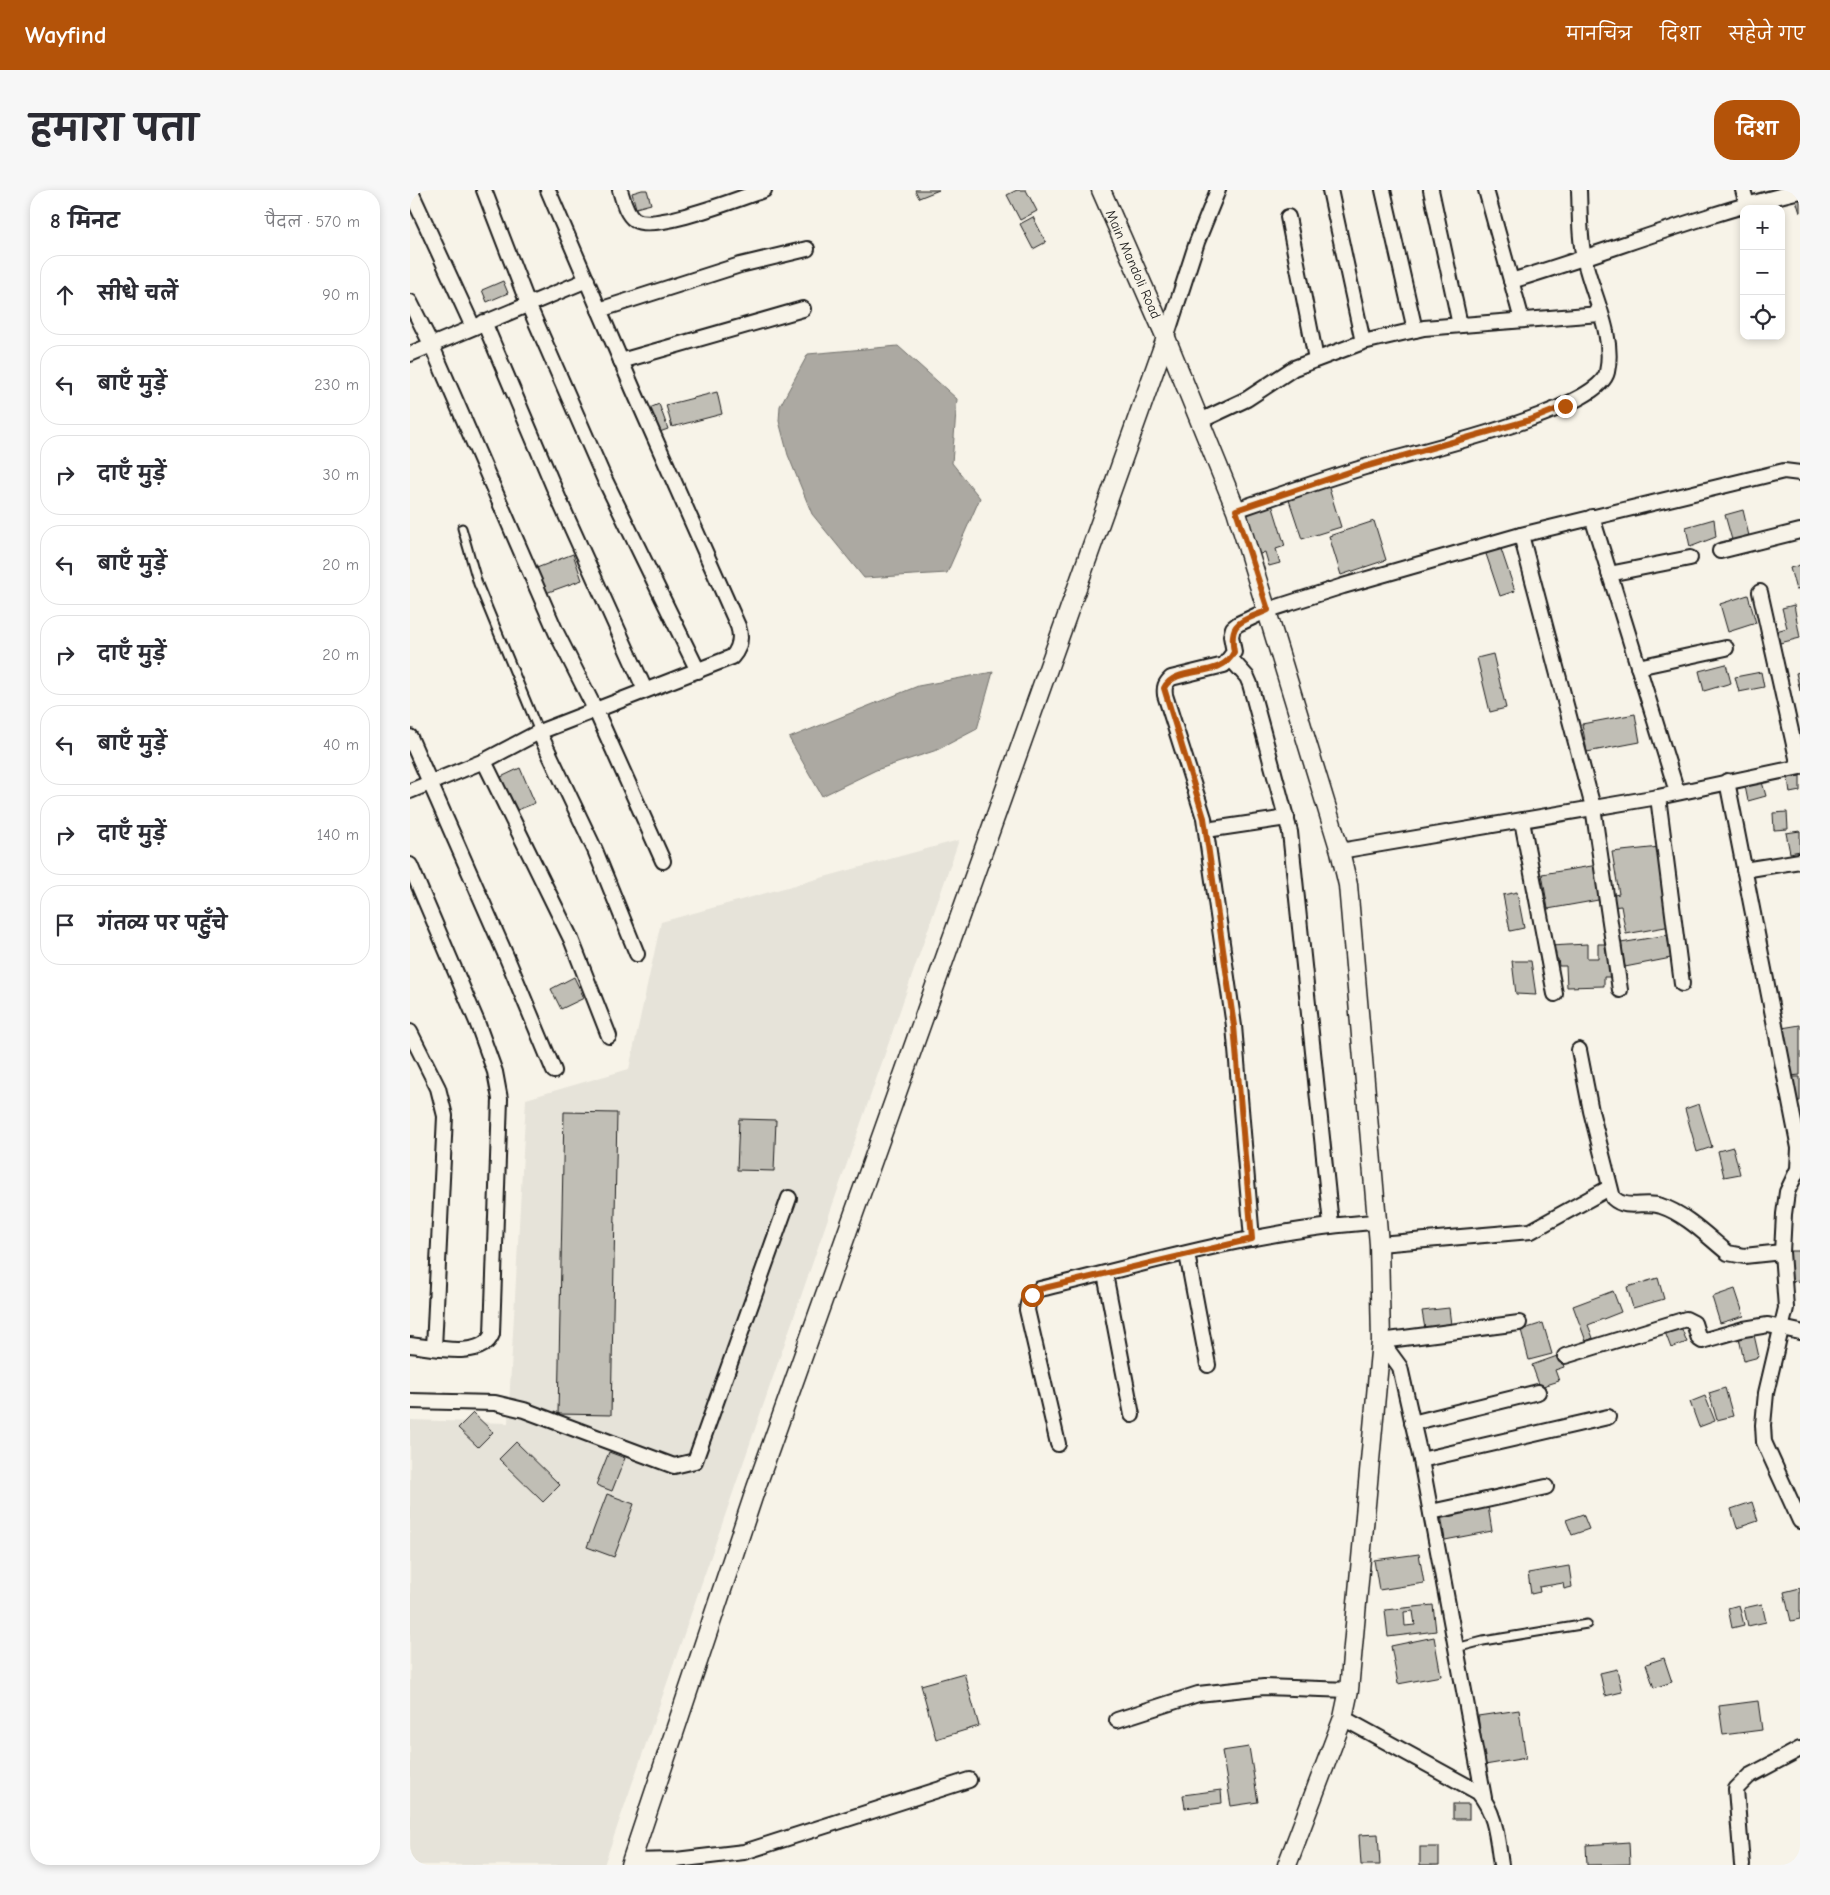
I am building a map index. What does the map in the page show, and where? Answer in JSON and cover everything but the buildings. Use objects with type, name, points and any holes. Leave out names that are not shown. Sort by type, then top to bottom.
[{"type":"street","points":[[410,190],[478,324],[645,690]]},
{"type":"street","points":[[484,190],[528,304],[604,478],[698,671]]},
{"type":"street","points":[[410,790],[431,784],[484,761],[539,732],[698,671],[732,656],[737,651],[740,634],[548,190]]},
{"type":"street","points":[[620,190],[628,213],[636,220],[646,223],[682,217],[764,190]]},
{"type":"street","name":"Main Mandoli Road","points":[[1101,190],[1166,338],[1236,510],[1268,610],[1348,884],[1377,1222],[1381,1341],[1349,1690],[1343,1718],[1286,1865]]},
{"type":"street","points":[[969,1780],[744,1852],[631,1863],[756,1488],[1166,338],[1186,274],[1218,190]]},
{"type":"street","points":[[1330,190],[1363,342]]},
{"type":"street","points":[[1384,190],[1415,330]]},
{"type":"street","points":[[1432,190],[1460,325]]},
{"type":"street","points":[[1486,190],[1522,320]]},
{"type":"street","points":[[1236,510],[1364,467],[1530,420],[1588,394],[1601,384],[1607,373],[1607,339],[1584,259],[1579,190]]},
{"type":"street","points":[[1742,190],[1747,204]]},
{"type":"street","points":[[1511,281],[1584,259],[1627,242],[1747,204],[1800,190]]},
{"type":"street","points":[[1288,218],[1316,358]]},
{"type":"street","points":[[599,310],[733,267],[808,249]]},
{"type":"street","points":[[410,354],[586,280]]},
{"type":"street","points":[[410,302],[431,344],[556,632],[596,711],[663,861]]},
{"type":"street","points":[[622,361],[802,309]]},
{"type":"street","points":[[1200,421],[1247,398],[1294,368],[1316,358],[1363,342],[1415,330],[1600,314]]},
{"type":"street","points":[[1252,1239],[1234,1026],[1206,830],[1164,688],[1171,678],[1224,665],[1231,659],[1234,652],[1231,636],[1233,628],[1268,610],[1343,586],[1520,535],[1764,476],[1799,472]]},
{"type":"street","points":[[1592,517],[1677,792]]},
{"type":"street","points":[[1720,551],[1800,531]]},
{"type":"street","points":[[1520,535],[1593,807],[1620,990]]},
{"type":"street","points":[[1609,574],[1690,558]]},
{"type":"street","points":[[1340,852],[1658,796],[1800,767],[1760,592]]},
{"type":"street","points":[[1638,667],[1726,648]]},
{"type":"street","points":[[1231,659],[1247,677],[1250,684],[1287,818],[1311,1024],[1331,1224]]},
{"type":"street","points":[[539,732],[595,850],[637,954]]},
{"type":"street","points":[[410,737],[507,958],[554,1071]]},
{"type":"street","points":[[484,761],[571,939],[609,1036]]},
{"type":"street","points":[[1727,781],[1798,1148],[1798,1169],[1786,1201],[1782,1252],[1786,1301],[1766,1393],[1764,1442],[1800,1521]]},
{"type":"street","points":[[1658,796],[1682,984]]},
{"type":"street","points":[[1206,830],[1287,818]]},
{"type":"street","points":[[1522,821],[1555,994]]},
{"type":"street","points":[[1744,870],[1800,861]]},
{"type":"street","points":[[410,865],[477,1022],[497,1079],[500,1099],[492,1334],[489,1342],[477,1348],[434,1348],[410,1345]]},
{"type":"street","points":[[410,1032],[438,1088],[444,1105],[442,1198],[434,1348]]},
{"type":"street","points":[[1579,1050],[1590,1111],[1609,1188],[1613,1198],[1618,1203],[1654,1204],[1676,1213],[1728,1253],[1744,1256],[1782,1252]]},
{"type":"street","points":[[1378,1244],[1531,1231],[1609,1188]]},
{"type":"street","points":[[410,1401],[495,1403],[524,1410],[674,1466],[695,1462],[788,1198]]},
{"type":"street","points":[[1058,1444],[1029,1322],[1028,1302],[1032,1295],[1040,1289],[1252,1239],[1331,1224],[1377,1222]]},
{"type":"street","points":[[1187,1254],[1208,1364]]},
{"type":"street","points":[[1105,1274],[1132,1415]]},
{"type":"street","points":[[1565,1356],[1686,1320],[1694,1323],[1698,1339],[1702,1341],[1744,1329],[1768,1325],[1800,1332]]},
{"type":"street","points":[[1501,1865],[1494,1820],[1484,1798],[1421,1460],[1400,1368],[1381,1341],[1519,1323]]},
{"type":"street","points":[[1412,1423],[1538,1392]]},
{"type":"street","points":[[1421,1460],[1608,1417]]},
{"type":"street","points":[[1431,1512],[1546,1487]]},
{"type":"street","points":[[1117,1720],[1198,1694],[1264,1687],[1349,1690]]},
{"type":"street","points":[[1343,1718],[1478,1792],[1484,1798]]},
{"type":"street","points":[[1742,1865],[1736,1789],[1749,1776],[1800,1749]]},
{"type":"lane","points":[[462,528],[478,584],[539,732]]},
{"type":"lane","points":[[1456,1648],[1483,1641],[1587,1624]]},
{"type":"shaded area","points":[[898,346],[957,399],[952,463],[980,498],[947,573],[864,578],[812,514],[788,455],[779,421],[780,406],[808,354]]},
{"type":"shaded area","points":[[993,672],[977,729],[937,750],[876,770],[822,796],[789,738],[918,686]]},
{"type":"shaded area","points":[[959,840],[604,1865],[410,1865],[410,1420],[508,1423],[526,1099],[629,1069],[661,922]]},
{"type":"route","points":[[1032,1295],[1040,1289],[1252,1239],[1234,1026],[1204,818],[1164,688],[1171,678],[1224,665],[1231,659],[1234,652],[1231,636],[1233,628],[1268,610],[1236,510],[1364,467],[1530,420],[1565,406]]}]
